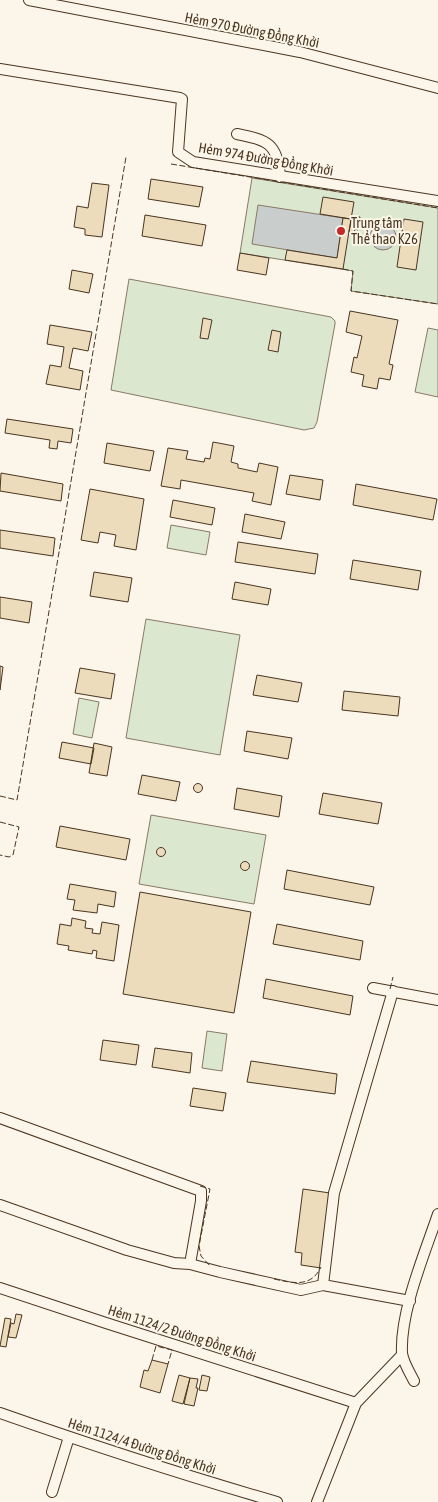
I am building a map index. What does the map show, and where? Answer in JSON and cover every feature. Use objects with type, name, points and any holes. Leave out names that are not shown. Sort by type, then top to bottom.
[{"type":"street","name":"Hẻm 970 Đường Đồng Khởi","points":[[29,0],[300,52],[438,88]]},
{"type":"street","name":"Hẻm 974 Đường Đồng Khởi","points":[[0,70],[180,98],[183,105],[179,126],[178,152],[192,162],[438,201]]},
{"type":"street","points":[[237,134],[258,138],[270,144],[280,162],[280,177]]},
{"type":"street","points":[[373,988],[438,1000]]},
{"type":"street","points":[[322,1285],[334,1193],[393,991]]},
{"type":"street","points":[[0,1118],[200,1191],[201,1201],[190,1264]]},
{"type":"street","points":[[0,1205],[127,1250],[174,1263],[190,1264],[301,1290],[322,1285],[410,1302]]},
{"type":"street","points":[[414,1382],[402,1355],[404,1328],[410,1302],[438,1214]]},
{"type":"street","name":"Hẻm 1124/2 Đường Đồng Khởi","points":[[0,1288],[356,1403]]},
{"type":"street","points":[[318,1502],[356,1403],[402,1355]]},
{"type":"street","name":"Hẻm 1124/4 Đường Đồng Khởi","points":[[0,1413],[70,1438],[276,1502]]},
{"type":"street","points":[[52,1492],[70,1438]]},
{"type":"green space","name":"Trung tâm Thể thao K26","points":[[252,178],[438,208],[438,304],[351,291],[353,271],[240,253]]},
{"type":"green space","points":[[129,279],[331,317],[335,324],[317,422],[314,428],[304,430],[111,390]]},
{"type":"green space","points":[[428,328],[438,330],[438,397],[415,392]]},
{"type":"green space","points":[[171,525],[210,532],[206,555],[167,548]]},
{"type":"green space","points":[[146,619],[240,635],[220,755],[126,738]]},
{"type":"green space","points":[[79,698],[99,702],[92,738],[73,734]]},
{"type":"green space","points":[[151,815],[266,835],[254,904],[139,884]]},
{"type":"green space","points":[[207,1031],[227,1034],[222,1071],[202,1068]]},
{"type":"shaded area","points":[[258,205],[343,218],[337,258],[252,244]]},
{"type":"shaded area","points":[[383,224],[392,228],[396,237],[392,246],[383,250],[374,246],[370,237],[374,228]]},
{"type":"building","points":[[151,179],[203,187],[199,207],[148,199]]},
{"type":"building","points":[[92,183],[109,185],[102,237],[85,235],[85,229],[74,227],[77,206],[88,208]]},
{"type":"building","points":[[323,197],[354,202],[351,219],[320,214]]},
{"type":"building","points":[[145,215],[206,225],[202,246],[142,236]]},
{"type":"building","points":[[352,216],[360,217],[358,230],[355,229],[354,233],[349,232]]},
{"type":"building","points":[[343,218],[351,219],[343,269],[285,260],[287,250],[337,258]]},
{"type":"building","points":[[404,219],[423,222],[416,270],[397,267]]},
{"type":"building","points":[[240,253],[269,258],[266,275],[237,270]]},
{"type":"building","points":[[72,270],[93,274],[89,293],[69,289]]},
{"type":"building","points":[[350,311],[398,320],[389,364],[393,365],[390,380],[379,378],[377,389],[362,386],[364,375],[351,372],[354,357],[357,358],[362,336],[346,332]]},
{"type":"building","points":[[203,318],[212,320],[208,339],[200,338]]},
{"type":"building","points":[[50,325],[92,332],[88,351],[73,348],[69,368],[83,371],[80,390],[46,384],[50,365],[61,367],[64,347],[47,344]]},
{"type":"building","points":[[272,330],[281,332],[278,352],[268,350]]},
{"type":"building","points":[[7,419],[73,429],[71,443],[58,441],[57,449],[49,448],[50,440],[5,433]]},
{"type":"building","points":[[213,442],[234,446],[231,462],[238,464],[238,468],[257,472],[259,463],[278,467],[271,505],[252,501],[254,493],[181,480],[180,489],[161,486],[168,448],[188,451],[186,459],[204,462],[205,458],[210,459]]},
{"type":"building","points":[[107,443],[154,451],[150,471],[104,463]]},
{"type":"building","points":[[1,473],[63,484],[61,501],[0,491]]},
{"type":"building","points":[[290,475],[323,480],[320,500],[286,494]]},
{"type":"building","points":[[356,484],[437,499],[433,520],[353,505]]},
{"type":"building","points":[[90,489],[144,499],[136,550],[114,546],[116,535],[100,532],[98,543],[81,540]]},
{"type":"building","points":[[173,500],[215,508],[212,525],[170,517]]},
{"type":"building","points":[[245,514],[285,522],[281,539],[242,532]]},
{"type":"building","points":[[0,530],[55,538],[53,556],[0,548]]},
{"type":"building","points":[[238,542],[318,554],[315,574],[235,562]]},
{"type":"building","points":[[353,560],[421,571],[418,590],[350,579]]},
{"type":"building","points":[[94,572],[132,578],[128,602],[90,596]]},
{"type":"building","points":[[235,582],[271,589],[268,605],[232,599]]},
{"type":"building","points":[[0,597],[32,602],[29,623],[0,618]]},
{"type":"building","points":[[0,666],[3,667],[0,690]]},
{"type":"building","points":[[80,668],[115,674],[111,699],[75,693]]},
{"type":"building","points":[[257,675],[302,683],[298,702],[253,695]]},
{"type":"building","points":[[344,691],[400,697],[398,716],[342,710]]},
{"type":"building","points":[[247,731],[292,738],[288,759],[244,751]]},
{"type":"building","points":[[62,742],[94,748],[91,764],[59,758]]},
{"type":"building","points":[[94,743],[112,747],[107,776],[89,773]]},
{"type":"building","points":[[142,775],[180,782],[176,801],[138,794]]},
{"type":"building","points":[[198,783],[203,788],[198,793],[193,788]]},
{"type":"building","points":[[237,788],[282,796],[279,817],[234,809]]},
{"type":"building","points":[[323,793],[382,803],[378,824],[319,814]]},
{"type":"building","points":[[60,826],[130,839],[126,860],[56,847]]},
{"type":"building","points":[[161,847],[166,852],[161,857],[156,852]]},
{"type":"building","points":[[245,861],[250,866],[245,871],[240,866]]},
{"type":"building","points":[[287,870],[374,887],[370,905],[284,889]]},
{"type":"building","points":[[70,884],[116,892],[114,907],[98,904],[97,913],[73,910],[75,900],[67,899]]},
{"type":"building","points":[[140,892],[251,912],[234,1013],[123,994]]},
{"type":"building","points":[[72,918],[86,921],[85,928],[93,929],[92,933],[100,934],[102,922],[119,925],[114,961],[96,958],[97,951],[93,950],[92,954],[68,950],[69,946],[57,944],[60,924],[71,926]]},
{"type":"building","points":[[277,924],[363,941],[360,960],[273,944]]},
{"type":"building","points":[[266,979],[353,996],[350,1015],[263,998]]},
{"type":"building","points":[[103,1040],[139,1045],[136,1065],[100,1060]]},
{"type":"building","points":[[155,1048],[192,1053],[190,1073],[152,1067]]},
{"type":"building","points":[[251,1061],[337,1074],[335,1094],[247,1082]]},
{"type":"building","points":[[193,1088],[226,1093],[223,1111],[190,1106]]},
{"type":"building","points":[[303,1189],[330,1193],[321,1268],[301,1265],[302,1253],[295,1252]]},
{"type":"building","points":[[16,1314],[22,1315],[16,1338],[8,1337],[11,1323],[14,1324]]},
{"type":"building","points":[[5,1318],[11,1319],[6,1347],[0,1346]]},
{"type":"building","points":[[152,1360],[168,1364],[160,1393],[140,1387],[144,1370],[148,1371]]},
{"type":"building","points":[[179,1375],[190,1378],[183,1404],[172,1401]]},
{"type":"building","points":[[202,1375],[210,1377],[207,1391],[199,1390]]},
{"type":"building","points":[[190,1378],[198,1379],[194,1406],[184,1404]]},
{"type":"fence","points":[[0,796],[17,800],[126,157]]},
{"type":"fence","points":[[171,164],[438,208]]},
{"type":"fence","points":[[343,269],[353,271],[351,291],[438,304]]},
{"type":"fence","points":[[0,822],[19,827],[13,855],[9,857],[0,855]]},
{"type":"fence","points":[[390,989],[393,977]]},
{"type":"fence","points":[[200,1186],[210,1189],[199,1246],[201,1256],[210,1266]]},
{"type":"fence","points":[[274,1279],[288,1282],[307,1281],[317,1274],[321,1267]]},
{"type":"fence","points":[[152,1360],[156,1346],[172,1350],[168,1364]]},
{"type":"place","name":"Trung tâm Thể thao K26","points":[[341,231]]}]
